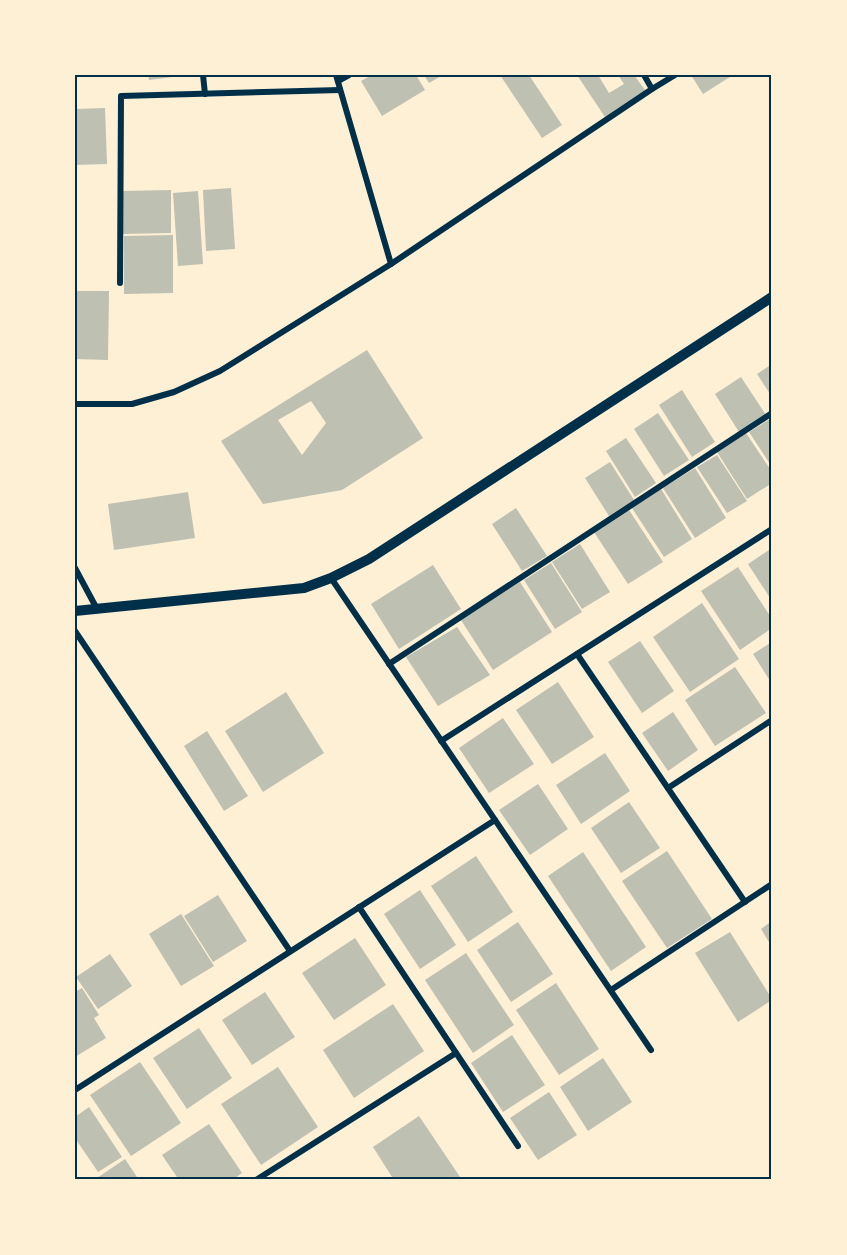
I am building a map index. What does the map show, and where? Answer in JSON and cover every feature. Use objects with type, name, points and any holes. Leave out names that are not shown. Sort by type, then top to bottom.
[{"type":"street","points":[[203,75],[205,94]]},
{"type":"street","points":[[349,75],[337,78],[391,264]]},
{"type":"street","points":[[644,75],[652,90]]},
{"type":"street","points":[[75,404],[132,404],[174,392],[220,371],[391,264],[675,75]]},
{"type":"street","points":[[120,283],[120,96],[340,90]]},
{"type":"street","points":[[75,611],[304,588],[330,578],[369,559],[772,297]]},
{"type":"street","points":[[389,664],[772,413]]},
{"type":"street","points":[[441,741],[772,529]]},
{"type":"street","points":[[75,568],[97,609]]},
{"type":"street","points":[[330,578],[651,1050]]},
{"type":"street","points":[[75,631],[290,951]]},
{"type":"street","points":[[577,654],[745,902]]},
{"type":"street","points":[[668,788],[772,720]]},
{"type":"street","points":[[75,1090],[495,820]]},
{"type":"street","points":[[611,990],[772,884]]},
{"type":"street","points":[[359,907],[518,1146]]},
{"type":"street","points":[[256,1180],[456,1053]]},
{"type":"building","points":[[148,75],[180,75],[180,76],[149,80]]},
{"type":"building","points":[[372,75],[416,75],[425,90],[382,116],[361,81]]},
{"type":"building","points":[[424,75],[443,75],[429,83]]},
{"type":"building","points":[[500,75],[529,75],[562,125],[542,138]]},
{"type":"building","points":[[577,75],[598,75],[609,93],[624,84],[618,75],[634,75],[645,90],[605,117]]},
{"type":"building","points":[[691,75],[733,75],[703,94]]},
{"type":"building","points":[[105,108],[107,164],[75,165],[75,109]]},
{"type":"building","points":[[231,188],[235,249],[206,251],[203,190]]},
{"type":"building","points":[[171,190],[171,233],[122,234],[122,191]]},
{"type":"building","points":[[198,191],[203,264],[178,266],[173,193]]},
{"type":"building","points":[[173,235],[173,293],[124,294],[124,236]]},
{"type":"building","points":[[75,291],[109,291],[108,360],[75,359]]},
{"type":"building","points":[[367,350],[423,438],[342,490],[263,504],[221,441]],"holes":[[[311,401],[326,423],[302,455],[278,420]]]},
{"type":"building","points":[[772,364],[772,397],[757,374]]},
{"type":"building","points":[[741,377],[766,415],[739,432],[715,394]]},
{"type":"building","points":[[682,390],[715,442],[692,457],[659,405]]},
{"type":"building","points":[[658,413],[689,460],[664,476],[634,429]]},
{"type":"building","points":[[772,418],[772,467],[749,432]]},
{"type":"building","points":[[746,433],[772,472],[772,483],[747,499],[717,452]]},
{"type":"building","points":[[626,438],[656,483],[635,497],[606,451]]},
{"type":"building","points":[[717,455],[747,501],[727,513],[697,467]]},
{"type":"building","points":[[610,462],[634,500],[609,516],[585,478]]},
{"type":"building","points":[[695,468],[726,518],[695,538],[663,488]]},
{"type":"building","points":[[661,489],[692,539],[664,557],[632,508]]},
{"type":"building","points":[[188,492],[195,538],[114,550],[108,504]]},
{"type":"building","points":[[516,508],[547,556],[522,571],[492,524]]},
{"type":"building","points":[[629,510],[663,562],[628,584],[594,532]]},
{"type":"building","points":[[580,544],[610,592],[582,609],[552,562]]},
{"type":"building","points":[[772,548],[772,601],[748,564]]},
{"type":"building","points":[[551,563],[582,612],[555,629],[524,580]]},
{"type":"building","points":[[433,565],[461,609],[399,649],[371,604]]},
{"type":"building","points":[[738,567],[772,619],[772,628],[740,650],[701,591]]},
{"type":"building","points":[[520,582],[552,632],[493,670],[461,620]]},
{"type":"building","points":[[702,603],[739,659],[690,692],[653,637]]},
{"type":"building","points":[[457,627],[490,675],[438,706],[406,657]]},
{"type":"building","points":[[640,641],[674,691],[642,713],[608,662]]},
{"type":"building","points":[[772,642],[772,684],[753,654]]},
{"type":"building","points":[[735,667],[766,713],[715,746],[685,700]]},
{"type":"building","points":[[558,682],[594,737],[552,764],[516,710]]},
{"type":"building","points":[[286,692],[324,753],[263,792],[225,731]]},
{"type":"building","points":[[673,712],[698,750],[668,771],[642,733]]},
{"type":"building","points":[[503,718],[534,764],[489,793],[459,748]]},
{"type":"building","points":[[207,731],[248,796],[224,811],[184,746]]},
{"type":"building","points":[[605,753],[630,791],[581,824],[556,785]]},
{"type":"building","points":[[538,784],[568,829],[530,855],[499,810]]},
{"type":"building","points":[[629,802],[660,848],[621,873],[591,828]]},
{"type":"building","points":[[667,851],[712,919],[667,948],[622,881]]},
{"type":"building","points":[[583,852],[646,947],[611,971],[548,876]]},
{"type":"building","points":[[476,856],[513,912],[468,942],[431,886]]},
{"type":"building","points":[[420,890],[456,945],[420,969],[384,914]]},
{"type":"building","points":[[218,895],[247,941],[213,962],[184,916]]},
{"type":"building","points":[[181,914],[214,966],[181,986],[149,934]]},
{"type":"building","points":[[772,921],[772,947],[761,929]]},
{"type":"building","points":[[518,922],[553,974],[511,1002],[477,950]]},
{"type":"building","points":[[730,932],[772,999],[738,1022],[695,953]]},
{"type":"building","points":[[355,938],[386,985],[334,1020],[302,973]]},
{"type":"building","points":[[466,953],[514,1025],[473,1053],[425,980]]},
{"type":"building","points":[[110,954],[132,986],[98,1009],[76,977]]},
{"type":"building","points":[[556,983],[599,1049],[559,1075],[516,1010]]},
{"type":"building","points":[[82,988],[99,1015],[94,1018],[106,1038],[75,1057],[75,992]]},
{"type":"building","points":[[265,992],[295,1037],[252,1065],[222,1020]]},
{"type":"building","points":[[393,1004],[424,1051],[354,1098],[323,1050]]},
{"type":"building","points":[[199,1028],[232,1078],[187,1109],[153,1058]]},
{"type":"building","points":[[512,1035],[545,1085],[503,1112],[471,1063]]},
{"type":"building","points":[[603,1058],[632,1102],[588,1131],[560,1087]]},
{"type":"building","points":[[140,1062],[181,1123],[131,1156],[90,1095]]},
{"type":"building","points":[[278,1067],[318,1127],[261,1165],[221,1104]]},
{"type":"building","points":[[549,1092],[577,1135],[538,1160],[510,1118]]},
{"type":"building","points":[[89,1107],[122,1157],[98,1172],[75,1138],[75,1117]]},
{"type":"building","points":[[419,1116],[462,1180],[394,1180],[373,1147]]},
{"type":"building","points":[[209,1124],[242,1173],[232,1180],[179,1180],[162,1155]]},
{"type":"building","points":[[125,1159],[139,1180],[94,1180]]}]
